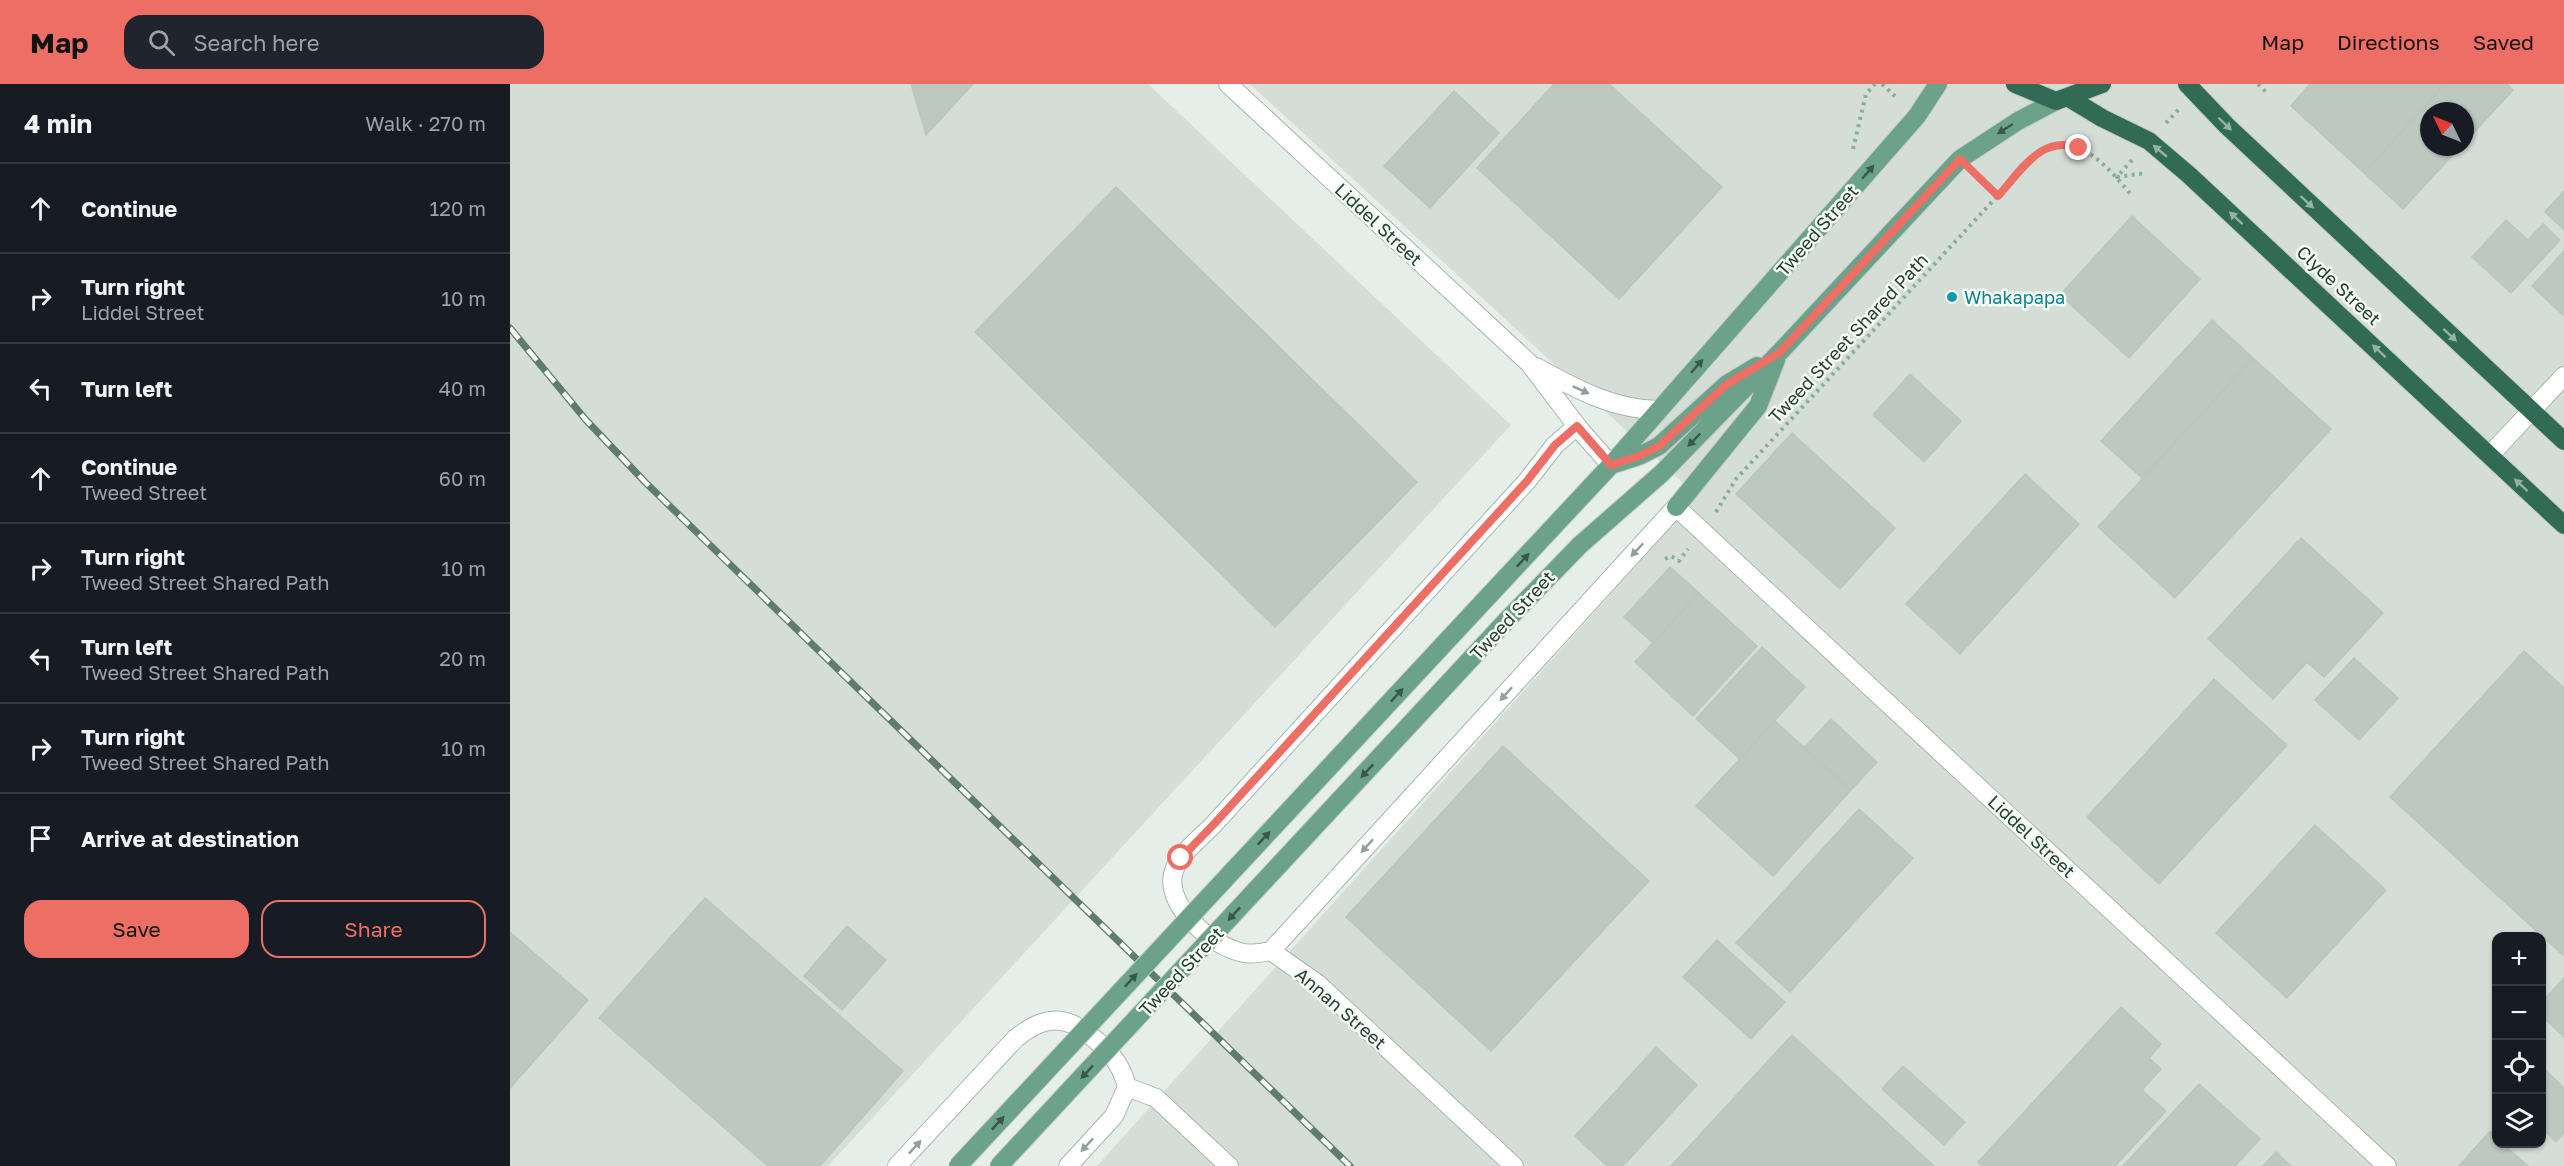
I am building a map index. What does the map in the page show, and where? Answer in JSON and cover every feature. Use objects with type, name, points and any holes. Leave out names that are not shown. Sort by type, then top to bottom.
[{"type":"highway","name":"Clyde Street","points":[[2015,84],[2063,100],[2149,141],[2205,189],[2564,525]]},
{"type":"highway","points":[[2063,100],[2103,84]]},
{"type":"highway","points":[[2190,89],[2564,441]]},
{"type":"main road","name":"Tweed Street","points":[[958,1166],[1611,465],[1917,116],[1938,84]]},
{"type":"main road","name":"Tweed Street","points":[[999,1166],[1507,620],[1580,545],[1662,473],[1779,353],[1960,159],[2008,127],[2063,100]]},
{"type":"main road","points":[[1611,465],[1639,456],[1659,446],[1727,384],[1779,353]]},
{"type":"main road","points":[[1676,507],[1758,406],[1779,353]]},
{"type":"street","name":"Liddel Street","points":[[1228,84],[1529,363],[1577,426],[1611,465]]},
{"type":"street","name":"Liddel Street","points":[[1529,363],[1565,383],[1611,403],[1627,408],[1659,410]]},
{"type":"street","points":[[2490,455],[2564,376]]},
{"type":"street","points":[[1577,426],[1555,445],[1527,481],[1181,858],[1174,872],[1172,889],[1180,905],[1201,931],[1224,946],[1246,953],[1271,951],[1676,507]]},
{"type":"street","name":"Liddel Street","points":[[1676,507],[2387,1166]]},
{"type":"street","name":"Annan Street","points":[[1271,951],[1318,984],[1514,1166]]},
{"type":"street","points":[[897,1166],[1015,1039],[1031,1026],[1046,1021],[1063,1020],[1082,1027],[1113,1055],[1124,1072],[1127,1088],[1114,1116],[1068,1166]]},
{"type":"street","points":[[1127,1088],[1156,1098],[1229,1166]]},
{"type":"path","points":[[1861,116],[1866,94],[1875,84]]},
{"type":"path","points":[[1882,84],[1917,116]]},
{"type":"path","points":[[2258,84],[2266,92]]},
{"type":"path","points":[[2117,177],[2190,89]]},
{"type":"path","name":"Tweed Street Shared Path","points":[[1723,502],[1736,479],[2039,151],[2059,143],[2079,148],[2117,177],[2132,196]]},
{"type":"path","points":[[1960,159],[1998,196]]},
{"type":"path","points":[[2117,177],[2145,173]]},
{"type":"shaded area","points":[[510,84],[1148,84],[1511,425],[828,1166],[510,1166]]},
{"type":"shaded area","points":[[1250,84],[2564,84],[2564,1166],[1097,1166],[1663,536],[1696,495]]},
{"type":"building","points":[[911,84],[973,84],[926,135]]},
{"type":"building","points":[[1554,84],[1609,84],[1722,187],[1619,299],[1477,168]]},
{"type":"building","points":[[2310,84],[2445,84],[2429,102],[2420,102],[2420,111],[2364,173],[2291,106]]},
{"type":"building","points":[[2445,84],[2507,84],[2513,90],[2474,132],[2474,102],[2429,102]]},
{"type":"building","points":[[1454,91],[1499,133],[1430,208],[1384,166]]},
{"type":"building","points":[[2420,111],[2420,156],[2452,156],[2403,209],[2364,173]]},
{"type":"building","points":[[1116,187],[1417,482],[1275,627],[975,332]]},
{"type":"building","points":[[2564,191],[2564,230],[2545,212]]},
{"type":"building","points":[[2132,216],[2200,279],[2129,358],[2060,295]]},
{"type":"building","points":[[2506,220],[2528,240],[2543,224],[2560,240],[2511,293],[2472,257]]},
{"type":"building","points":[[2564,251],[2564,316],[2532,286]]},
{"type":"building","points":[[2212,320],[2253,358],[2142,478],[2101,441]]},
{"type":"building","points":[[2253,358],[2331,429],[2175,598],[2098,527]]},
{"type":"building","points":[[1910,374],[1961,421],[1924,462],[1873,415]]},
{"type":"building","points":[[1792,433],[1895,528],[1840,589],[1736,494]]},
{"type":"building","points":[[2025,474],[2079,524],[1960,654],[1906,604]]},
{"type":"building","points":[[2301,538],[2383,613],[2324,677],[2307,662],[2273,699],[2208,639]]},
{"type":"building","points":[[1670,567],[1699,593],[1653,643],[1624,617]]},
{"type":"building","points":[[1699,593],[1757,646],[1693,716],[1635,662]]},
{"type":"building","points":[[1762,647],[1805,687],[1740,759],[1696,719]]},
{"type":"building","points":[[2524,651],[2564,688],[2564,956],[2546,940],[2546,932],[2538,932],[2390,797]]},
{"type":"building","points":[[2354,658],[2398,698],[2359,740],[2315,700]]},
{"type":"building","points":[[2214,679],[2287,745],[2159,884],[2087,817]]},
{"type":"building","points":[[1831,719],[1877,762],[1851,790],[1804,748]]},
{"type":"building","points":[[1775,721],[1851,790],[1773,876],[1696,806]]},
{"type":"building","points":[[1503,746],[1649,881],[1491,1051],[1346,917]]},
{"type":"building","points":[[1859,809],[1913,858],[1790,992],[1736,943]]},
{"type":"building","points":[[2315,825],[2386,890],[2287,998],[2216,933]]},
{"type":"building","points":[[705,898],[903,1071],[820,1166],[768,1166],[599,1018]]},
{"type":"building","points":[[847,926],[886,960],[842,1010],[804,976]]},
{"type":"building","points":[[510,932],[588,1000],[510,1088]]},
{"type":"building","points":[[1717,940],[1785,1002],[1751,1039],[1683,977]]},
{"type":"building","points":[[2564,978],[2564,1037],[2546,1020],[2546,998]]},
{"type":"building","points":[[2121,1007],[2161,1044],[2149,1058],[2161,1069],[2142,1090],[2166,1111],[2115,1166],[1982,1166],[1978,1162]]},
{"type":"building","points":[[1792,1035],[1934,1166],[1671,1166]]},
{"type":"building","points":[[1656,1047],[1697,1085],[1623,1166],[1607,1166],[1575,1136]]},
{"type":"building","points":[[1903,1066],[1965,1122],[1944,1145],[1882,1089]]},
{"type":"building","points":[[2546,1071],[2564,1088],[2564,1133],[2556,1142],[2546,1133]]},
{"type":"building","points":[[2199,1084],[2260,1139],[2235,1166],[2123,1166]]},
{"type":"building","points":[[2490,1131],[2492,1148],[2508,1148],[2528,1166],[2459,1166]]},
{"type":"building","points":[[2276,1152],[2291,1166],[2263,1166]]},
{"type":"railway","points":[[510,328],[586,420],[645,482],[1350,1166]]},
{"type":"place","name":"Whakapapa","points":[[1952,297]]},
{"type":"route","points":[[1181,858],[1527,481],[1555,445],[1577,426],[1611,465],[1639,456],[1659,446],[1727,384],[1779,353],[1960,159],[1998,196],[2039,151],[2059,143],[2079,148]]}]
